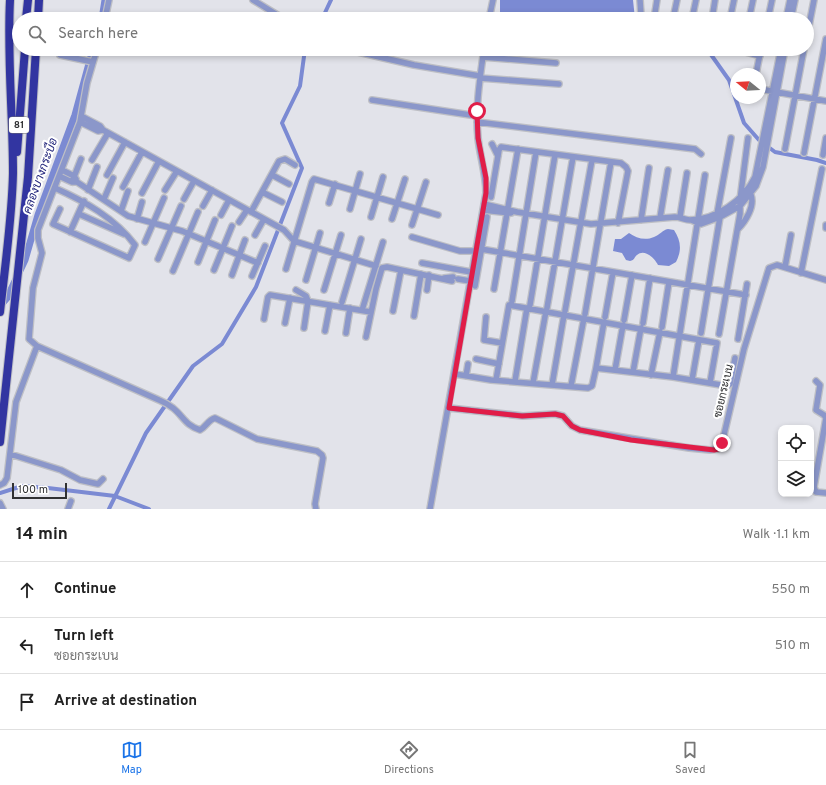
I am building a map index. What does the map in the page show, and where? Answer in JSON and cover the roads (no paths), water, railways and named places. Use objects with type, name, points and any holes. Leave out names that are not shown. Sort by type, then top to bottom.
[{"type":"highway","name":"81","points":[[10,0],[8,44],[12,141],[12,200]]},
{"type":"highway","points":[[27,12],[28,0]]},
{"type":"highway","points":[[38,12],[39,0]]},
{"type":"highway","name":"81","points":[[0,312],[12,200],[24,56]]},
{"type":"highway","name":"81","points":[[0,442],[28,177],[36,56]]},
{"type":"street","points":[[106,12],[109,0]]},
{"type":"street","points":[[253,0],[273,12]]},
{"type":"street","points":[[490,12],[493,0]]},
{"type":"street","points":[[640,0],[641,12]]},
{"type":"street","points":[[655,12],[657,0]]},
{"type":"street","points":[[674,12],[677,0]]},
{"type":"street","points":[[693,12],[696,0]]},
{"type":"street","points":[[713,12],[715,0]]},
{"type":"street","points":[[731,12],[734,0]]},
{"type":"street","points":[[751,12],[753,0]]},
{"type":"street","points":[[769,12],[772,0]]},
{"type":"street","points":[[787,12],[790,0]]},
{"type":"street","points":[[792,12],[795,0]]},
{"type":"street","points":[[812,12],[814,0]]},
{"type":"street","points":[[804,153],[826,39]]},
{"type":"street","points":[[64,56],[92,62]]},
{"type":"street","points":[[94,56],[81,119],[38,230],[38,238],[42,253],[33,288],[28,335],[29,339],[37,346],[159,400],[173,408],[184,421],[196,429],[203,428],[211,419],[214,418],[257,439],[320,453],[323,458],[315,504],[316,509]]},
{"type":"street","points":[[375,56],[480,77],[559,84]]},
{"type":"street","points":[[757,68],[760,56]]},
{"type":"street","points":[[775,92],[780,56]]},
{"type":"street","points":[[483,210],[517,212],[600,224],[680,217],[698,222],[718,216],[751,195],[760,179],[769,123],[783,56]]},
{"type":"street","points":[[786,150],[803,56]]},
{"type":"street","points":[[471,284],[474,251],[483,210],[486,184],[479,150],[477,119],[483,57],[556,63]]},
{"type":"street","points":[[766,90],[826,101]]},
{"type":"street","points":[[372,100],[477,119],[696,149],[701,154]]},
{"type":"street","points":[[81,119],[100,126],[102,130],[284,230],[294,241],[376,266]]},
{"type":"street","points":[[92,160],[108,133]]},
{"type":"street","points":[[701,333],[731,138]]},
{"type":"street","points":[[719,334],[737,229],[748,138]]},
{"type":"street","points":[[823,155],[826,138]]},
{"type":"street","points":[[104,199],[110,176],[125,142]]},
{"type":"street","points":[[492,144],[498,156]]},
{"type":"street","points":[[491,196],[501,147],[611,162],[624,165],[628,171],[618,223]]},
{"type":"street","points":[[494,289],[518,149]]},
{"type":"street","points":[[120,211],[125,189],[142,152]]},
{"type":"street","points":[[512,301],[536,152]]},
{"type":"street","points":[[514,381],[538,259],[555,155]]},
{"type":"street","points":[[533,383],[573,157]]},
{"type":"street","points":[[74,180],[81,159]]},
{"type":"street","points":[[239,222],[249,211],[262,192],[281,159],[295,165]]},
{"type":"street","points":[[552,385],[592,160]]},
{"type":"street","points":[[142,193],[159,161]]},
{"type":"street","points":[[571,386],[585,316],[611,162]]},
{"type":"street","points":[[740,203],[752,186],[761,166]]},
{"type":"street","points":[[88,190],[97,167]]},
{"type":"street","points":[[641,220],[650,168]]},
{"type":"street","points":[[801,273],[822,169]]},
{"type":"street","points":[[660,218],[668,170]]},
{"type":"street","points":[[165,190],[177,171]]},
{"type":"street","points":[[61,173],[104,199],[120,211],[137,219],[155,222],[189,233],[258,263]]},
{"type":"street","points":[[680,217],[687,173]]},
{"type":"street","points":[[350,209],[360,174]]},
{"type":"street","points":[[272,175],[289,184]]},
{"type":"street","points":[[673,377],[705,176]]},
{"type":"street","points":[[371,217],[383,177]]},
{"type":"street","points":[[286,269],[313,180],[317,179],[335,184],[438,215]]},
{"type":"street","points":[[392,219],[404,179]]},
{"type":"street","points":[[184,199],[194,181]]},
{"type":"street","points":[[412,224],[426,182]]},
{"type":"street","points":[[329,203],[335,184]]},
{"type":"street","points":[[55,188],[84,201],[128,236],[135,245],[128,258],[53,224],[60,209]]},
{"type":"street","points":[[203,206],[212,190]]},
{"type":"street","points":[[262,192],[282,202]]},
{"type":"street","points":[[737,229],[746,218],[752,200],[751,195]]},
{"type":"street","points":[[145,242],[155,222],[164,198]]},
{"type":"street","points":[[221,215],[229,200]]},
{"type":"street","points":[[70,232],[84,201]]},
{"type":"street","points":[[137,219],[142,202]]},
{"type":"street","points":[[484,204],[507,211]]},
{"type":"street","points":[[158,260],[181,206]]},
{"type":"street","points":[[173,271],[198,212]]},
{"type":"street","points":[[79,214],[128,236]]},
{"type":"street","points":[[430,509],[471,284],[481,249],[487,217]]},
{"type":"street","points":[[255,235],[264,219]]},
{"type":"street","points":[[198,262],[215,220]]},
{"type":"street","points":[[214,270],[232,226]]},
{"type":"street","points":[[284,230],[295,230],[298,228]]},
{"type":"street","points":[[306,280],[320,233]]},
{"type":"street","points":[[324,290],[341,235]]},
{"type":"street","points":[[785,268],[791,235]]},
{"type":"street","points":[[412,237],[454,250],[474,251]]},
{"type":"street","points":[[342,302],[361,239]]},
{"type":"street","points":[[232,275],[245,240]]},
{"type":"street","points":[[363,307],[384,242]]},
{"type":"street","points":[[252,276],[265,246]]},
{"type":"street","points":[[481,249],[746,295]]},
{"type":"street","points":[[422,263],[471,272]]},
{"type":"street","name":"ซอยกระเบน","points":[[449,408],[522,416],[555,414],[563,416],[572,426],[580,430],[689,448],[710,450],[718,449],[723,439],[744,348],[766,273],[769,268],[773,265],[826,280]]},
{"type":"street","points":[[366,337],[382,268],[387,267],[471,284]]},
{"type":"street","points":[[393,311],[401,270]]},
{"type":"street","points":[[455,374],[496,380],[590,388],[596,368],[613,272]]},
{"type":"street","points":[[414,316],[422,274]]},
{"type":"street","points":[[427,290],[429,275]]},
{"type":"street","points":[[615,370],[632,275]]},
{"type":"street","points":[[633,372],[650,278]]},
{"type":"street","points":[[651,374],[669,282]]},
{"type":"street","points":[[738,339],[747,284]]},
{"type":"street","points":[[419,288],[433,292]]},
{"type":"street","points":[[296,290],[306,296],[308,301],[304,328]]},
{"type":"street","points":[[264,319],[269,295],[371,312]]},
{"type":"street","points":[[285,323],[290,298]]},
{"type":"street","points":[[325,331],[330,305]]},
{"type":"street","points":[[496,380],[510,305],[661,329],[680,336],[717,343],[710,383]]},
{"type":"street","points":[[346,333],[350,308]]},
{"type":"street","points":[[486,317],[484,340],[502,343]]},
{"type":"street","points":[[692,380],[699,340]]},
{"type":"street","points":[[0,485],[5,482],[7,475],[16,402],[37,346]]},
{"type":"street","points":[[596,368],[673,377],[727,386],[730,384],[734,358]]},
{"type":"street","points":[[476,359],[499,364]]},
{"type":"street","points":[[466,376],[468,364]]},
{"type":"street","points":[[816,381],[820,385],[816,410],[826,418],[814,487],[816,492],[826,493]]},
{"type":"street","points":[[10,454],[61,470],[80,480],[98,484],[104,479]]},
{"type":"street","points":[[0,481],[7,475]]},
{"type":"street","points":[[68,509],[71,501]]},
{"type":"street","points":[[0,503],[2,509]]},
{"type":"water","points":[[500,0],[633,0],[634,12],[500,12]]},
{"type":"water","points":[[668,229],[674,230],[680,246],[676,262],[669,266],[658,265],[652,257],[643,253],[640,253],[630,261],[626,260],[622,253],[613,251],[615,239],[621,239],[629,233],[638,238],[647,239]]},
{"type":"waterway","name":"คลองบางกระบือ","points":[[103,12],[105,0]]},
{"type":"waterway","points":[[325,12],[331,0]]},
{"type":"waterway","name":"คลองบางกระบือ","points":[[0,306],[7,298],[25,260],[38,215],[75,115],[91,56]]},
{"type":"waterway","points":[[109,509],[146,433],[193,366],[222,344],[256,287],[302,168],[282,123],[300,86],[304,56]]},
{"type":"waterway","points":[[712,56],[729,80],[744,123],[759,140],[775,152],[826,163]]},
{"type":"waterway","points":[[0,493],[22,486],[48,488],[115,496],[149,509]]}]
